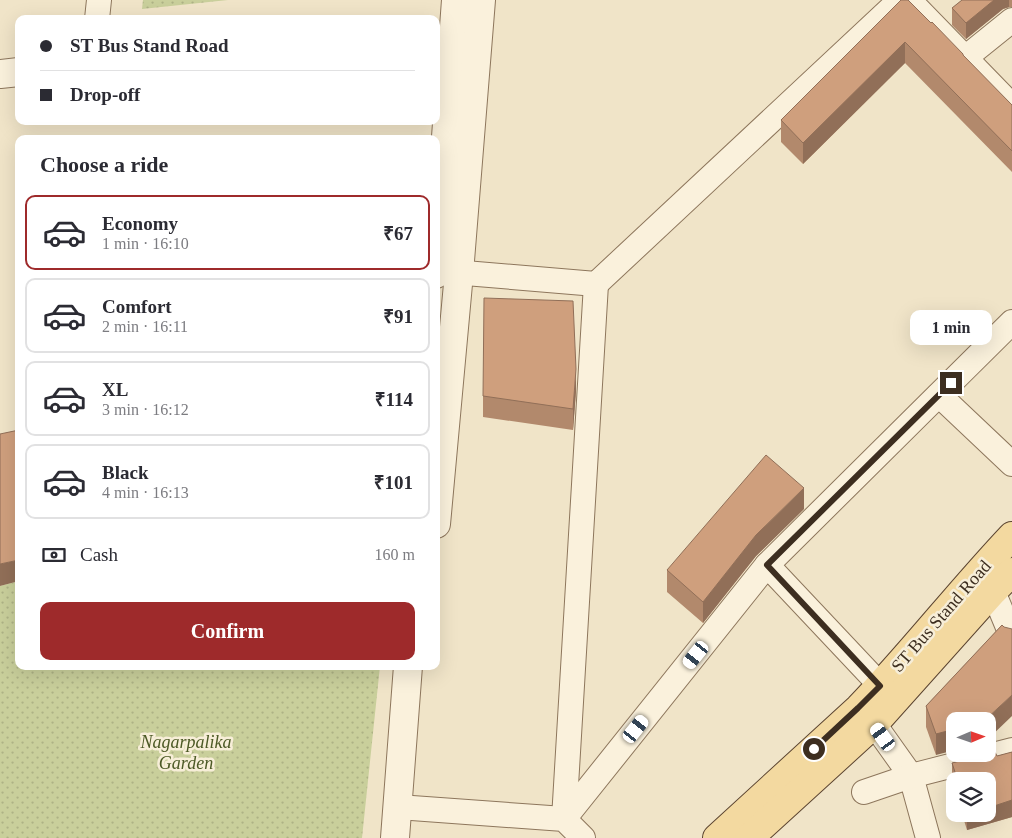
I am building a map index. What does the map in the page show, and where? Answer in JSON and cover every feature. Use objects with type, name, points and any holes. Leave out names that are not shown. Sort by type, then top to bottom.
[{"type":"main road","name":"ST Bus Stand Road","points":[[717,838],[866,716],[880,686],[1012,536]]},
{"type":"main road","name":"ST Bus Stand Road","points":[[749,838],[866,716],[1012,572]]},
{"type":"street","points":[[97,15],[99,0]]},
{"type":"street","points":[[564,819],[596,284],[900,0]]},
{"type":"street","points":[[909,0],[1012,106]]},
{"type":"street","points":[[440,398],[444,272],[462,10]]},
{"type":"street","points":[[965,58],[1012,20]]},
{"type":"street","points":[[0,74],[15,72]]},
{"type":"street","points":[[444,272],[596,284]]},
{"type":"street","points":[[564,819],[767,565],[1012,322]]},
{"type":"street","points":[[939,395],[1012,464]]},
{"type":"street","points":[[767,565],[880,686]]},
{"type":"street","points":[[983,567],[1012,637]]},
{"type":"street","points":[[408,670],[406,808],[412,838]]},
{"type":"street","points":[[395,838],[406,808],[423,670]]},
{"type":"street","points":[[866,716],[911,776],[928,838]]},
{"type":"street","points":[[864,792],[911,776],[1012,750]]},
{"type":"street","points":[[406,808],[564,819],[583,838]]},
{"type":"green space","points":[[143,0],[228,0],[142,9]]},
{"type":"green space","name":"Nagarpalika Garden","points":[[15,582],[15,670],[380,670],[362,838],[0,838],[0,586]]},
{"type":"building","points":[[901,0],[908,0],[932,22],[1012,105],[1012,151],[905,42],[803,143],[781,120]]},
{"type":"building","points":[[962,0],[994,0],[966,23],[952,8]]},
{"type":"building","points":[[484,298],[573,301],[576,369],[573,409],[483,396]]},
{"type":"building","points":[[15,431],[15,561],[0,564],[0,434]]},
{"type":"building","points":[[766,455],[804,488],[756,535],[703,602],[667,570]]},
{"type":"building","points":[[1002,625],[1012,629],[1012,695],[994,712],[946,712],[946,731],[936,734],[926,706]]},
{"type":"building","points":[[1012,752],[1012,800],[996,805],[996,772],[955,772],[952,763],[996,762],[996,754],[997,756]]},
{"type":"route","points":[[814,749],[880,686],[767,565],[951,383]]}]
